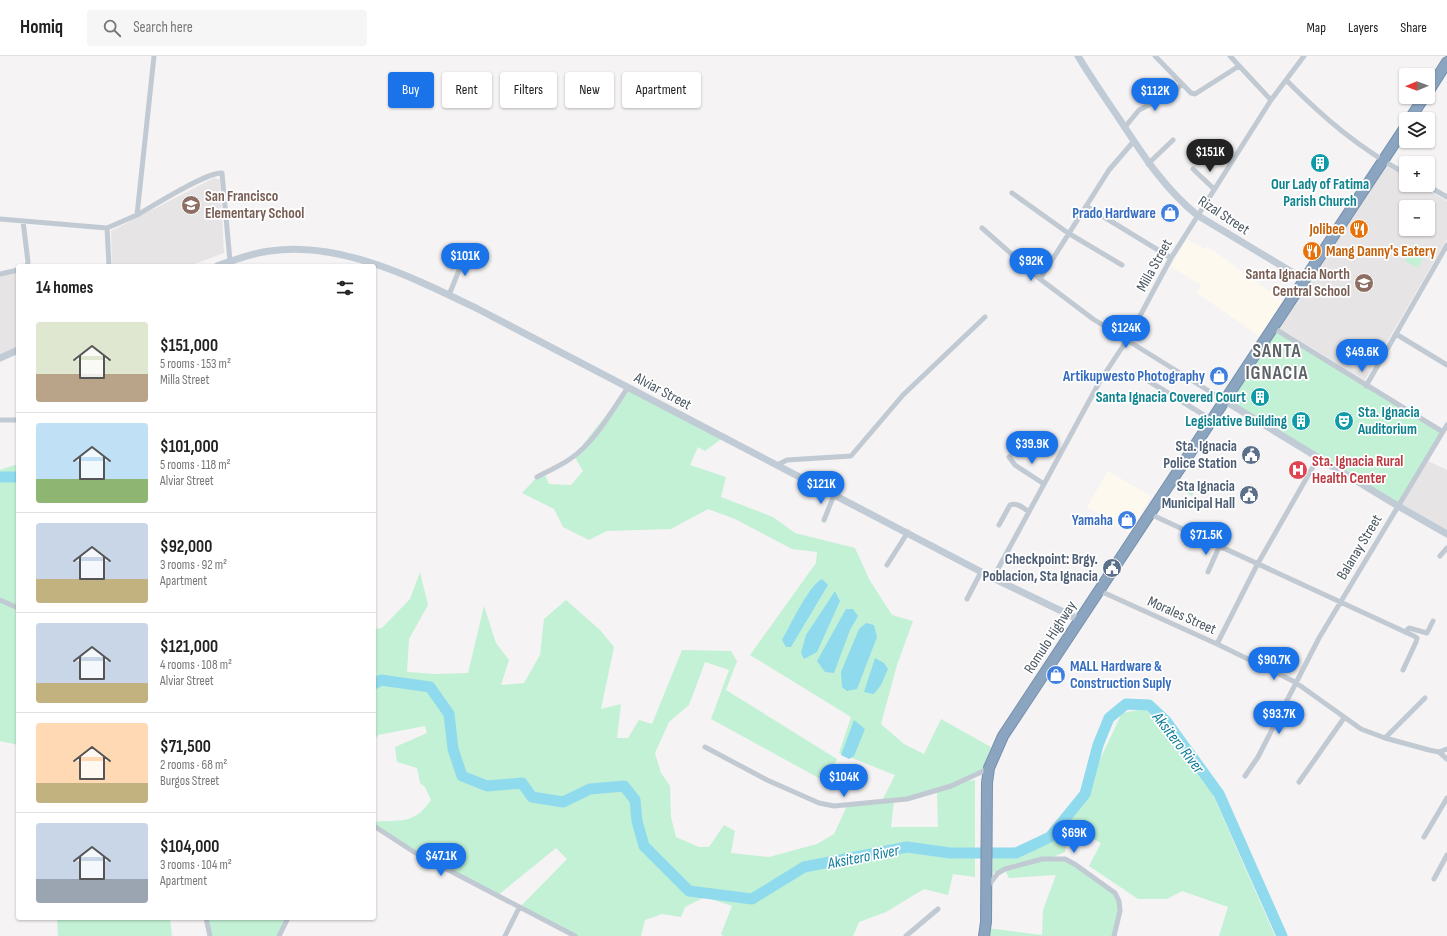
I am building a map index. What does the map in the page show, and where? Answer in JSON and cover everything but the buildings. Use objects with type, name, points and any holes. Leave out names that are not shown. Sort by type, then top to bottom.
[{"type":"highway","points":[[1435,81],[1447,62]]},
{"type":"highway","name":"Romulo Highway","points":[[984,936],[986,922],[986,796],[989,768],[1003,736],[1080,620],[1098,590],[1150,514],[1399,137]]},
{"type":"street","points":[[137,215],[154,56]]},
{"type":"street","name":"Rizal Street","points":[[1078,56],[1148,164],[1160,179],[1197,215],[1305,280]]},
{"type":"street","points":[[1155,56],[1191,93],[1195,94],[1239,66]]},
{"type":"street","points":[[1230,56],[1271,100]]},
{"type":"street","name":"Milla Street","points":[[993,578],[1100,382],[1127,340],[1171,258],[1271,100],[1287,81],[1304,56]]},
{"type":"street","points":[[1287,81],[1332,125],[1383,161],[1399,170]]},
{"type":"street","points":[[1172,95],[1182,84]]},
{"type":"street","points":[[1124,127],[1139,110],[1153,103],[1154,96],[1152,86]]},
{"type":"street","points":[[1148,164],[1173,140]]},
{"type":"street","points":[[1040,279],[1115,161],[1134,141]]},
{"type":"street","points":[[1193,169],[1214,189]]},
{"type":"street","points":[[0,219],[107,228],[137,215],[193,184],[222,173],[230,261]]},
{"type":"street","points":[[1435,190],[1447,197]]},
{"type":"street","points":[[1012,193],[1068,233],[1122,265]]},
{"type":"street","points":[[1086,206],[1171,258]]},
{"type":"street","points":[[23,221],[28,264]]},
{"type":"street","points":[[107,228],[109,264]]},
{"type":"street","points":[[982,228],[1040,279],[1093,319],[1318,458],[1447,534]]},
{"type":"street","points":[[1366,386],[1447,244]]},
{"type":"street","name":"Alviar Street","points":[[222,264],[270,251],[297,249],[328,251],[370,264]]},
{"type":"street","points":[[449,295],[466,253]]},
{"type":"street","name":"Alviar Street","points":[[376,266],[449,295],[628,387],[834,496],[908,532],[981,572],[1080,620]]},
{"type":"street","points":[[0,274],[16,270]]},
{"type":"street","points":[[777,465],[787,460],[851,456],[903,395],[985,317]]},
{"type":"street","points":[[1272,328],[1443,432]]},
{"type":"street","points":[[1396,334],[1447,365]]},
{"type":"street","points":[[0,358],[16,351]]},
{"type":"street","points":[[1136,374],[1212,420]]},
{"type":"street","points":[[537,477],[570,459],[580,451],[606,420],[628,387]]},
{"type":"street","points":[[0,420],[16,420]]},
{"type":"street","name":"Balanay Street","points":[[1245,776],[1258,757],[1295,682],[1339,603],[1447,426]]},
{"type":"street","points":[[1009,457],[1015,465],[1044,484]]},
{"type":"street","points":[[1217,644],[1258,565],[1318,458]]},
{"type":"street","points":[[824,520],[834,496]]},
{"type":"street","points":[[1000,525],[1010,505],[1016,504],[1029,512]]},
{"type":"street","points":[[1150,514],[1416,638],[1403,670]]},
{"type":"street","points":[[887,565],[908,532]]},
{"type":"street","points":[[1208,572],[1219,547]]},
{"type":"street","points":[[1440,556],[1447,548]]},
{"type":"street","points":[[967,599],[981,572]]},
{"type":"street","name":"Morales Street","points":[[1098,590],[1217,644],[1295,682],[1361,729],[1385,738],[1439,752]]},
{"type":"street","points":[[0,600],[16,607]]},
{"type":"street","points":[[1405,632],[1410,628],[1427,633],[1432,621]]},
{"type":"street","points":[[1385,738],[1425,698]]},
{"type":"street","points":[[1299,782],[1344,718]]},
{"type":"street","points":[[705,747],[767,780],[819,803],[834,806],[907,799],[951,786],[989,768]]},
{"type":"street","points":[[1447,749],[1439,752],[1447,759]]},
{"type":"street","points":[[1424,837],[1447,798]]},
{"type":"street","points":[[376,827],[414,852],[575,936]]},
{"type":"street","points":[[1434,879],[1447,855]]},
{"type":"street","points":[[986,886],[1005,869],[1042,859],[1065,859],[1076,865],[1115,893],[1119,901],[1120,910],[1114,936]]},
{"type":"street","points":[[504,936],[519,908]]},
{"type":"street","points":[[906,936],[938,909]]},
{"type":"street","points":[[206,920],[210,936]]},
{"type":"street","points":[[279,936],[287,920]]},
{"type":"shaded area","name":"Santa Ignacia North Central School","points":[[1385,165],[1399,173],[1399,192],[1431,192],[1447,201],[1447,239],[1365,380],[1279,328]]},
{"type":"shaded area","name":"San Francisco Elementary School","points":[[214,178],[220,180],[224,253],[194,264],[112,264],[111,231]]},
{"type":"shaded area","points":[[1187,239],[1204,249],[1207,246],[1286,303],[1262,338],[1197,293],[1201,285],[1171,267]]},
{"type":"shaded area","points":[[16,272],[16,348],[0,355],[0,276]]},
{"type":"shaded area","points":[[1426,460],[1447,470],[1447,534],[1398,506]]},
{"type":"shaded area","points":[[1108,471],[1151,496],[1130,533],[1087,507]]},
{"type":"green space","points":[[1414,243],[1427,250],[1418,268],[1405,261]]},
{"type":"green space","points":[[1273,329],[1442,432],[1397,505],[1226,400]]},
{"type":"green space","points":[[628,387],[724,437],[705,451],[698,447],[690,465],[726,477],[721,497],[773,517],[795,533],[855,548],[869,579],[892,615],[913,621],[897,665],[881,724],[904,744],[924,754],[941,719],[991,747],[982,772],[961,782],[975,780],[975,877],[953,874],[948,895],[924,889],[886,912],[859,922],[853,936],[723,936],[721,934],[732,906],[705,897],[685,907],[681,917],[662,914],[645,920],[641,936],[575,936],[519,908],[567,859],[556,848],[497,896],[414,852],[376,827],[376,822],[399,821],[412,818],[418,814],[431,800],[425,787],[420,783],[417,768],[397,762],[395,747],[427,733],[425,726],[378,735],[376,738],[376,629],[382,628],[410,599],[420,572],[428,605],[409,639],[407,672],[436,674],[468,673],[484,606],[496,643],[509,660],[501,685],[524,683],[540,655],[544,619],[566,600],[600,630],[614,647],[601,709],[621,704],[617,738],[628,738],[639,720],[652,724],[682,650],[731,651],[737,661],[726,690],[837,759],[826,782],[711,719],[729,670],[705,662],[689,705],[669,722],[655,753],[661,773],[670,786],[671,817],[676,837],[699,847],[709,847],[724,825],[735,831],[731,853],[769,857],[817,844],[834,834],[847,806],[881,803],[895,775],[839,753],[851,717],[750,655],[816,563],[817,552],[792,549],[735,519],[708,509],[671,529],[607,531],[589,540],[563,527],[554,509],[522,493],[537,477],[544,473],[549,484],[571,485],[583,471],[574,456]],"holes":[[[937,791],[938,827],[891,827],[894,801]]]},
{"type":"green space","points":[[16,465],[16,745],[0,741],[0,470]]},
{"type":"green space","points":[[1184,481],[1196,488],[1192,496],[1175,486],[1178,483],[1182,485]]},
{"type":"green space","points":[[1144,709],[1162,723],[1213,795],[1275,936],[1219,936],[1228,907],[1182,891],[1167,899],[1138,899],[1089,866],[1101,843],[1070,827],[1065,852],[1053,857],[1065,859],[1112,891],[1119,900],[1120,911],[1114,936],[986,936],[987,928],[1042,935],[1043,910],[1056,875],[1009,878],[1005,870],[993,873],[993,856],[1016,853],[1050,837],[1082,797],[1122,713]]},
{"type":"green space","points":[[57,920],[170,920],[172,936],[58,936]]},
{"type":"green space","points":[[207,920],[287,920],[278,936],[211,936]]},
{"type":"water","points":[[822,579],[828,585],[791,647],[786,647],[782,640],[811,589]]},
{"type":"water","points":[[835,591],[840,601],[817,652],[804,659],[801,653],[806,635]]},
{"type":"water","points":[[846,609],[853,609],[858,616],[850,630],[834,673],[825,672],[817,661]]},
{"type":"water","points":[[866,623],[874,625],[877,637],[857,689],[847,691],[842,687],[841,672],[859,629]]},
{"type":"water","points":[[875,658],[884,663],[888,669],[881,685],[874,694],[864,692]]},
{"type":"water","points":[[854,720],[865,729],[854,756],[849,759],[841,755]]},
{"type":"waterway","name":"Aksitero River","points":[[0,477],[16,477]]},
{"type":"waterway","name":"Aksitero River","points":[[376,683],[381,680],[430,687],[449,714],[453,749],[462,776],[487,786],[522,783],[532,797],[563,802],[590,789],[624,786],[635,800],[637,821],[644,846],[689,891],[752,899],[804,867],[907,847],[950,853],[1016,853],[1050,837],[1085,794],[1098,745],[1109,718],[1126,704],[1149,705],[1166,721],[1219,794],[1282,936]]},
{"type":"place","name":"Our Lady of Fatima Parish Church","points":[[1320,163]]},
{"type":"place","name":"San Francisco Elementary School","points":[[191,205]]},
{"type":"place","name":"Prado Hardware","points":[[1170,213]]},
{"type":"place","name":"Jolibee","points":[[1359,229]]},
{"type":"place","name":"Mang Danny's Eatery","points":[[1312,251]]},
{"type":"place","name":"Santa Ignacia North Central School","points":[[1364,283]]},
{"type":"place","name":"Artikupwesto Photography","points":[[1219,376]]},
{"type":"place","name":"Santa Ignacia Covered Court","points":[[1260,397]]},
{"type":"place","name":"Legislative Building","points":[[1301,421]]},
{"type":"place","name":"Sta. Ignacia Auditorium","points":[[1344,421]]},
{"type":"place","name":"Sta. Ignacia Police Station","points":[[1251,455]]},
{"type":"place","name":"Sta. Ignacia Rural Health Center","points":[[1298,470]]},
{"type":"place","name":"Sta Ignacia Municipal Hall","points":[[1249,495]]},
{"type":"place","name":"Yamaha","points":[[1127,520]]},
{"type":"place","name":"Checkpoint: Brgy. Poblacion, Sta Ignacia","points":[[1112,568]]},
{"type":"place","name":"MALL Hardware & Construction Suply","points":[[1056,675]]},
{"type":"district","name":"SANTA IGNACIA","points":[[1277,361]]}]
